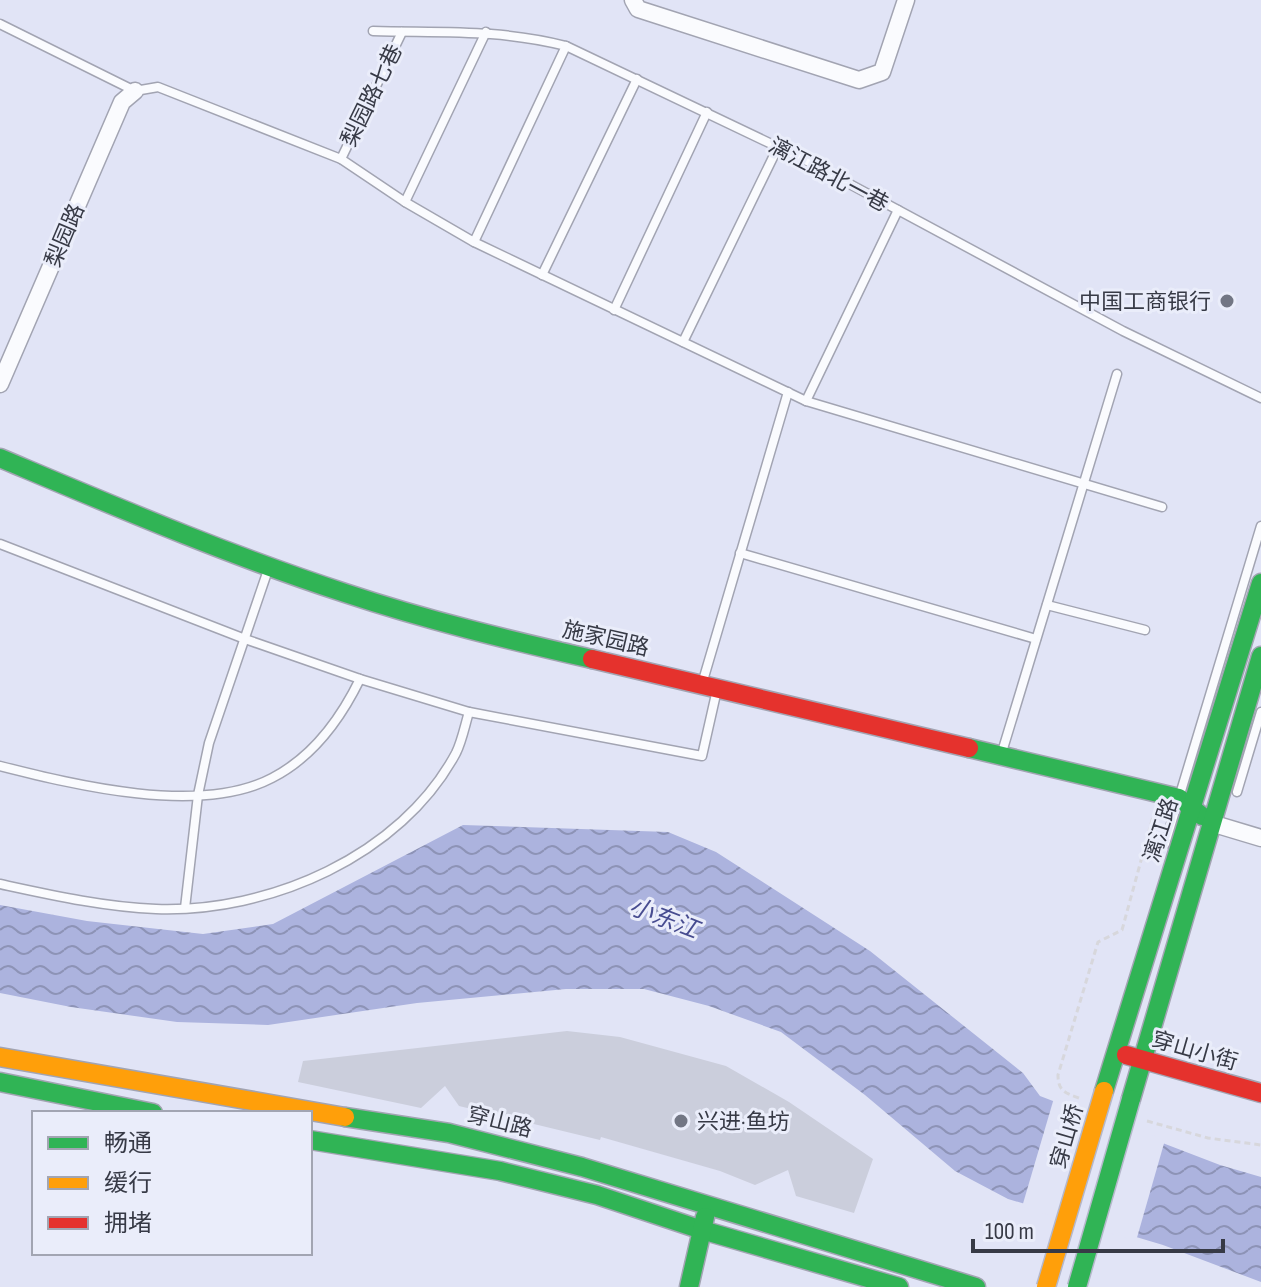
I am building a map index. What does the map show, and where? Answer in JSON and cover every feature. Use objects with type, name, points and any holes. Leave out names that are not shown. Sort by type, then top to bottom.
[{"type":"main road","name":"施家园路","points":[[0,458],[200,541],[348,594],[483,633],[1001,756],[1186,804],[1222,826]]},
{"type":"main road","name":"漓江路","points":[[1104,1091],[1154,927],[1186,804],[1261,583]]},
{"type":"main road","name":"漓江路","points":[[1077,1287],[1177,935],[1222,826],[1261,656]]},
{"type":"main road","name":"穿山小街","points":[[1116,1052],[1261,1093]]},
{"type":"main road","name":"穿山路","points":[[0,1057],[310,1111]]},
{"type":"main road","points":[[0,1082],[143,1111]]},
{"type":"main road","name":"穿山桥","points":[[1046,1287],[1104,1091]]},
{"type":"main road","name":"穿山路","points":[[312,1111],[449,1133],[582,1167],[976,1287]]},
{"type":"main road","points":[[312,1140],[500,1171],[597,1195],[899,1287]]},
{"type":"main road","points":[[705,1287],[716,1210]]},
{"type":"main road","points":[[689,1287],[711,1232]]},
{"type":"street","points":[[633,0],[638,9],[859,80],[882,72],[906,0]]},
{"type":"street","name":"梨园路","points":[[0,384],[122,102],[135,91]]},
{"type":"street","points":[[1222,826],[1261,838]]},
{"type":"lane","points":[[0,24],[135,91],[158,87],[341,159],[405,202],[474,242],[806,401],[1162,507]]},
{"type":"lane","name":"漓江路北一巷","points":[[373,31],[486,32],[536,38],[566,46],[778,147],[1123,331],[1261,398]]},
{"type":"lane","name":"梨园路七巷","points":[[341,159],[402,32]]},
{"type":"lane","points":[[405,202],[486,32]]},
{"type":"lane","points":[[474,242],[566,46]]},
{"type":"lane","points":[[542,275],[637,79]]},
{"type":"lane","points":[[614,310],[707,112]]},
{"type":"lane","points":[[683,342],[778,147]]},
{"type":"lane","points":[[806,401],[898,210]]},
{"type":"lane","points":[[1001,756],[1117,374]]},
{"type":"lane","points":[[0,544],[245,639],[469,712],[702,756],[710,687],[740,553],[788,392]]},
{"type":"lane","points":[[1162,854],[1186,804],[1261,526]]},
{"type":"lane","points":[[740,553],[1036,639]]},
{"type":"lane","points":[[185,908],[198,795],[209,743],[270,567]]},
{"type":"lane","points":[[1047,605],[1145,630]]},
{"type":"lane","points":[[0,766],[128,793],[198,795],[238,791],[271,779],[325,737],[346,708],[360,679]]},
{"type":"lane","points":[[0,884],[121,906],[185,908],[252,899],[285,889],[315,876],[381,838],[407,816],[435,784],[456,751],[469,712]]},
{"type":"lane","points":[[1235,799],[1261,712]]},
{"type":"lane","points":[[1154,897],[1154,927]]},
{"type":"lane","points":[[1177,935],[1196,909]]},
{"type":"water","name":"小东江","points":[[463,825],[668,832],[716,852],[870,951],[1023,1073],[1040,1096],[1220,1165],[1261,1177],[1261,1282],[1163,1245],[1008,1199],[955,1171],[865,1095],[781,1032],[709,1006],[644,989],[566,989],[417,1003],[268,1025],[177,1022],[0,993],[0,905],[87,921],[203,934],[273,924]]},
{"type":"pier","points":[[1054,1098],[1165,1140],[1136,1241],[1022,1207]]},
{"type":"building","name":"兴进·鱼坊","points":[[567,1031],[620,1037],[726,1066],[789,1102],[873,1159],[854,1213],[796,1196],[788,1170],[755,1185],[720,1171],[601,1137],[600,1140],[459,1106],[445,1086],[421,1108],[298,1082],[303,1061]]},
{"type":"traffic: fast","points":[[0,458],[171,529],[301,578],[437,621],[592,659]]},
{"type":"traffic: fast","points":[[1104,1091],[1261,583]]},
{"type":"traffic: fast","points":[[1131,1099],[1261,656]]},
{"type":"traffic: fast","points":[[969,748],[1179,798],[1202,816]]},
{"type":"traffic: fast","points":[[0,1082],[143,1111]]},
{"type":"traffic: fast","points":[[1077,1287],[1131,1099]]},
{"type":"traffic: fast","points":[[345,1117],[449,1133],[582,1167],[976,1287]]},
{"type":"traffic: fast","points":[[312,1140],[500,1171],[597,1195],[702,1230],[899,1287]]},
{"type":"traffic: fast","points":[[689,1287],[705,1217]]},
{"type":"traffic: slow","points":[[0,1057],[310,1111]]},
{"type":"traffic: slow","points":[[1046,1287],[1104,1091]]},
{"type":"traffic: slow","points":[[312,1111],[345,1117]]},
{"type":"traffic: jam","points":[[592,659],[969,748]]},
{"type":"traffic: jam","points":[[1126,1055],[1261,1093]]},
{"type":"place","name":"中国工商银行","points":[[1227,301]]},
{"type":"place","name":"兴进·鱼坊","points":[[681,1121]]}]
